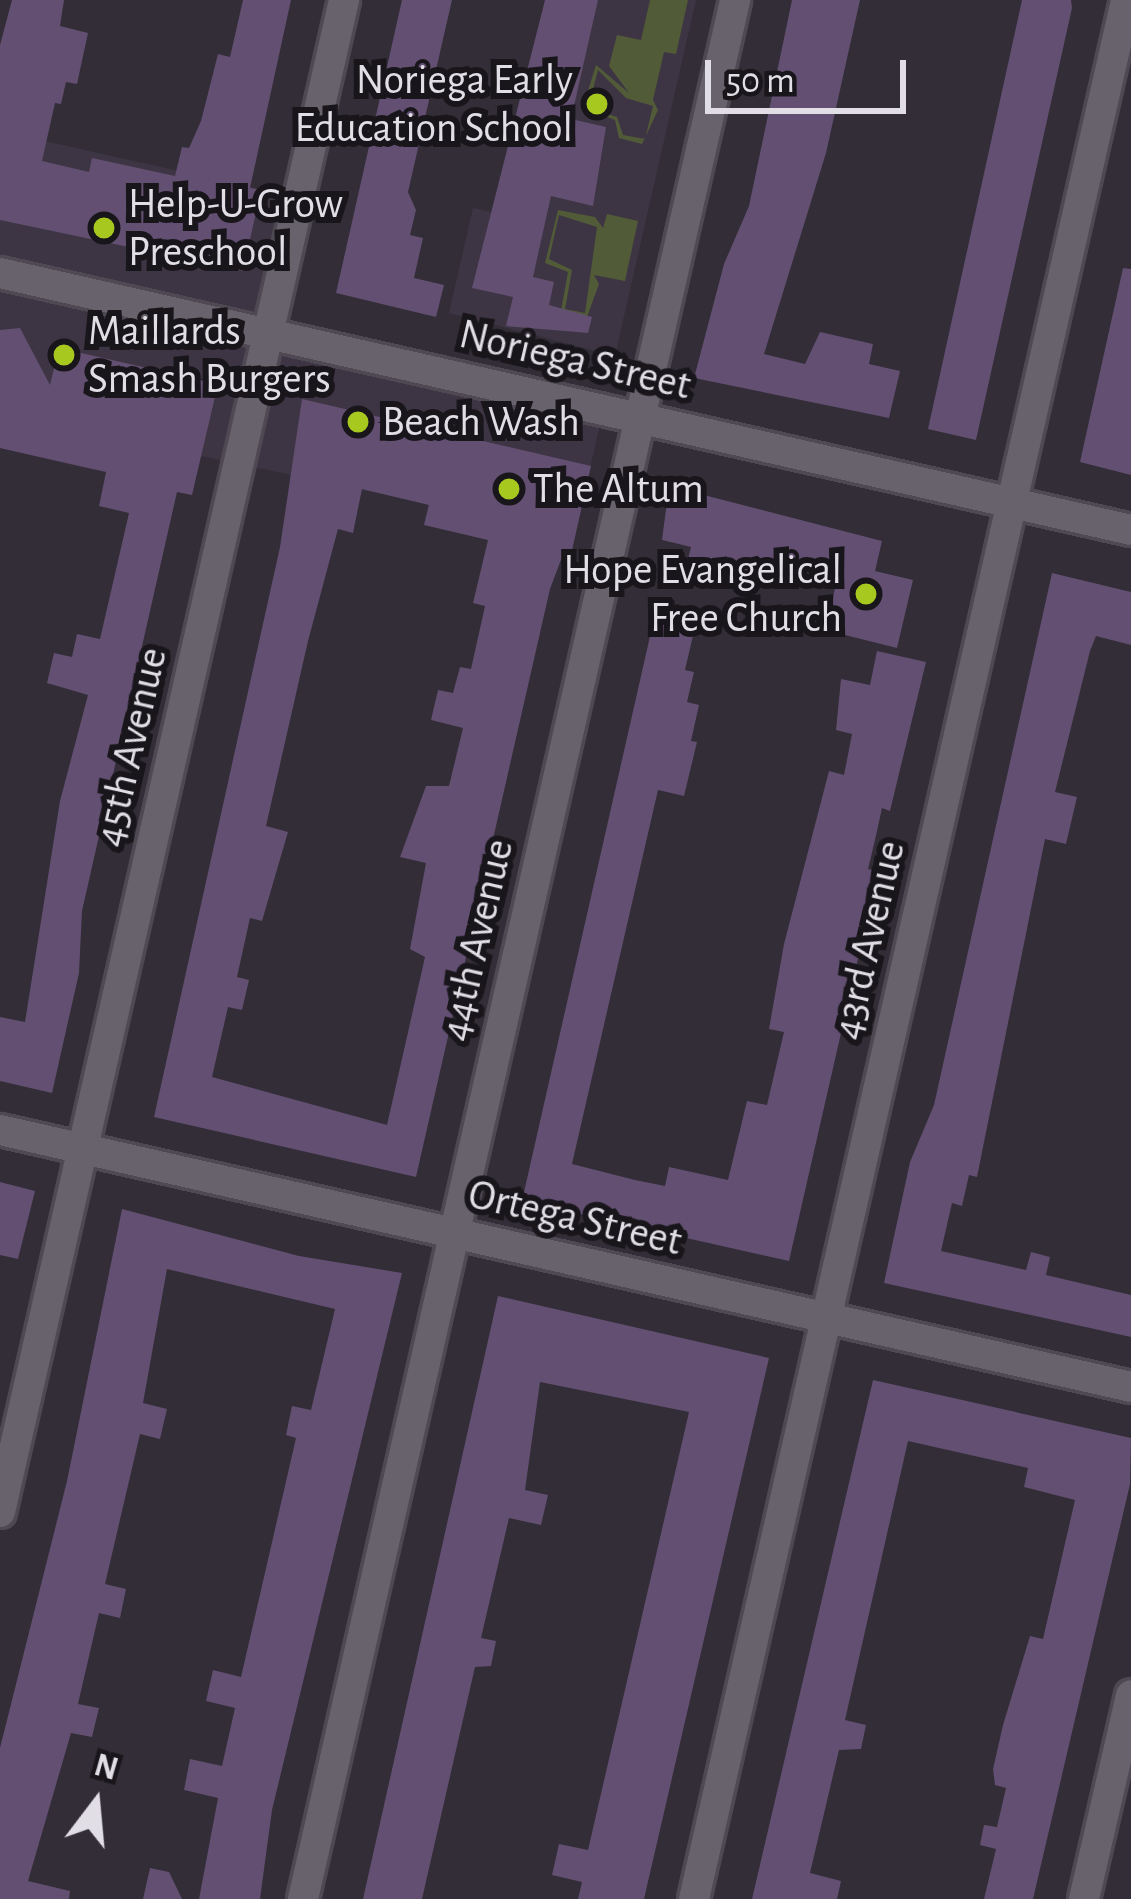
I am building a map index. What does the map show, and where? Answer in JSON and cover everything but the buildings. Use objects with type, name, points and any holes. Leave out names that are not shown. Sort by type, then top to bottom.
[{"type":"street","name":"45th Avenue","points":[[0,1512],[344,0]]},
{"type":"street","name":"44th Avenue","points":[[303,1899],[735,0]]},
{"type":"street","name":"43rd Avenue","points":[[694,1899],[1126,0]]},
{"type":"street","name":"Noriega Street","points":[[0,273],[1131,530]]},
{"type":"street","name":"Ortega Street","points":[[0,1130],[1131,1387]]},
{"type":"street","points":[[1084,1899],[1131,1695]]},
{"type":"shaded area","name":"Noriega Early Education School","points":[[545,0],[696,0],[615,356],[449,313],[473,208],[496,213]]},
{"type":"shaded area","points":[[0,131],[299,198],[268,333],[603,410],[570,559],[424,525],[428,504],[103,435],[94,470],[0,448]]},
{"type":"green space","points":[[650,0],[688,0],[676,54],[664,52],[653,100],[658,110],[646,136],[653,106],[626,98],[598,70],[588,108],[617,117],[623,135],[644,139],[642,144],[619,138],[615,120],[583,107],[596,65],[629,93],[609,66],[617,35],[641,40]]},
{"type":"green space","points":[[558,210],[595,217],[603,228],[607,214],[638,221],[625,281],[594,275],[599,284],[587,317],[561,311],[568,272],[545,263]],"holes":[[[559,215],[597,227],[585,313],[565,309],[572,270],[549,259]]]},
{"type":"place","name":"Noriega Early Education School","points":[[597,104]]},
{"type":"place","name":"Help-U-Grow Preschool","points":[[104,228]]},
{"type":"place","name":"Maillards Smash Burgers","points":[[64,355]]},
{"type":"place","name":"Beach Wash","points":[[358,422]]},
{"type":"place","name":"The Altum","points":[[509,489]]},
{"type":"place","name":"Hope Evangelical Free Church","points":[[866,594]]}]
